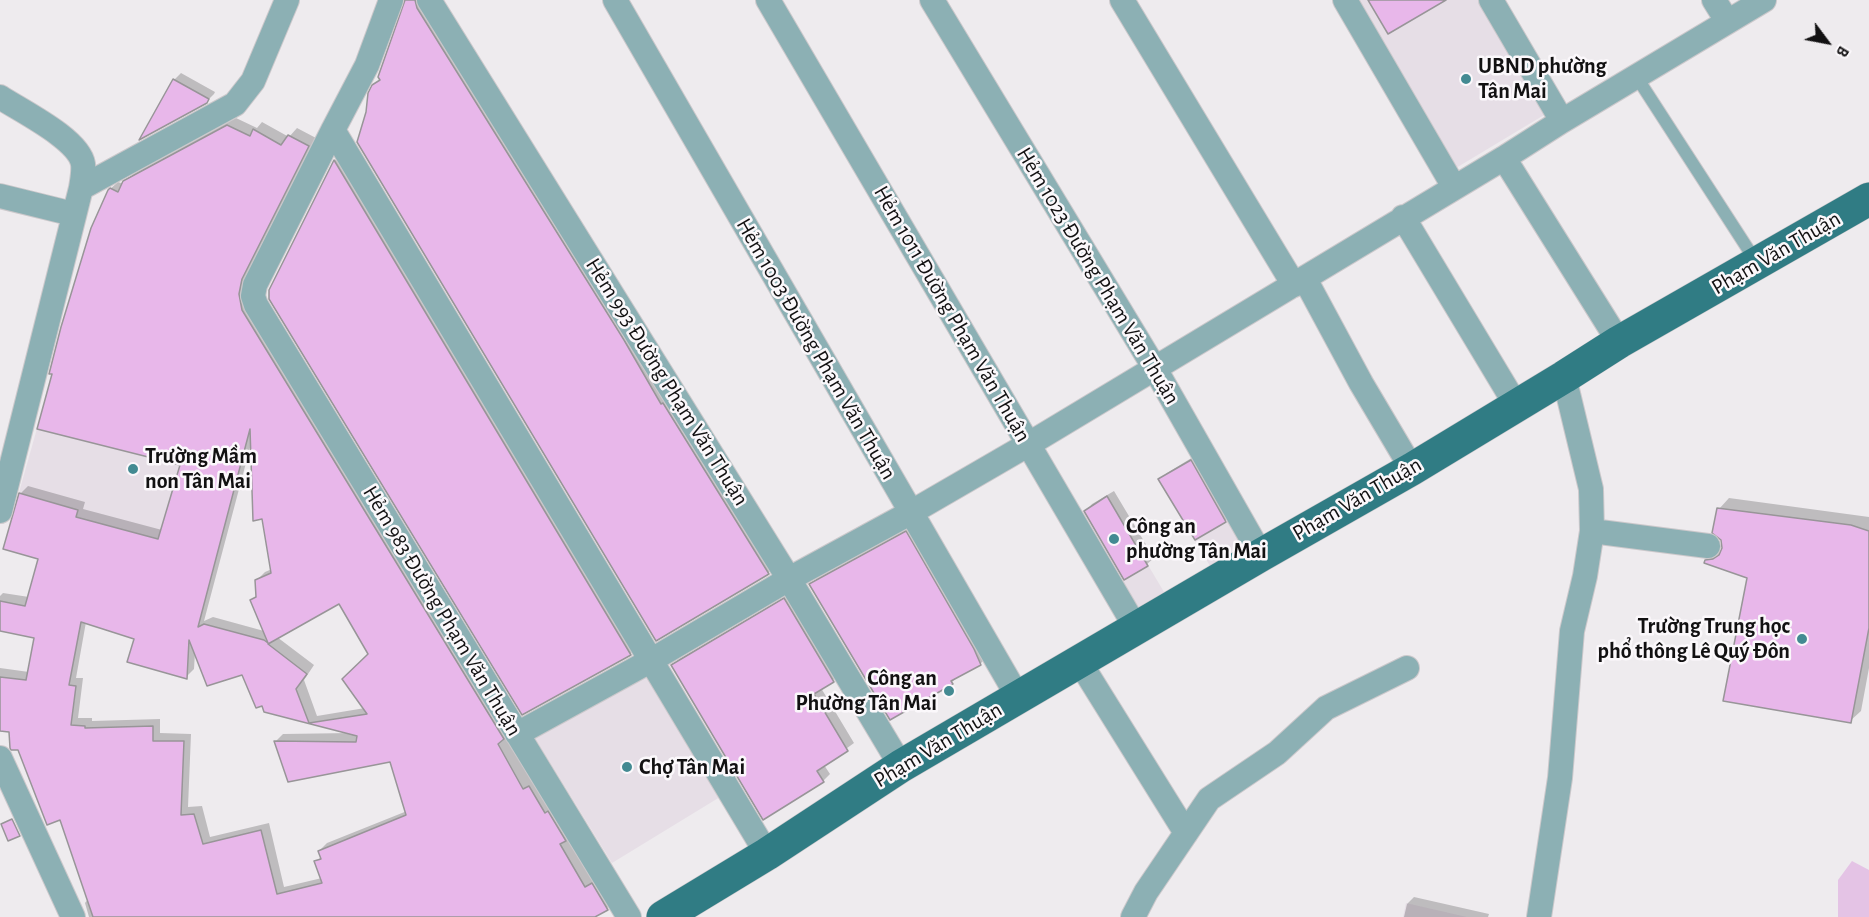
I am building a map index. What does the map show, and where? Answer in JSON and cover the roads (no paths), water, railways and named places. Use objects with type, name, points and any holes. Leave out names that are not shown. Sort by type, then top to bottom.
[{"type":"main road","name":"Phạm Văn Thuận","points":[[663,917],[767,854],[901,765],[1412,469],[1618,342],[1869,199]]},
{"type":"street","points":[[81,188],[235,104],[253,81],[286,0]]},
{"type":"street","points":[[391,0],[367,65],[333,130],[767,854]]},
{"type":"street","name":"Hẻm 993 Đường Phạm Văn Thuận","points":[[429,0],[789,579],[901,765]]},
{"type":"street","name":"Hẻm 1003 Đường Phạm Văn Thuận","points":[[615,0],[1018,697]]},
{"type":"street","name":"Hẻm 1011 Đường Phạm Văn Thuận","points":[[768,0],[1136,628]]},
{"type":"street","name":"Hẻm 1023 Đường Phạm Văn Thuận","points":[[932,0],[1154,367],[1261,555]]},
{"type":"street","points":[[1122,0],[1300,282],[1412,469]]},
{"type":"street","points":[[1345,0],[1454,187]]},
{"type":"street","points":[[1491,0],[1562,122]]},
{"type":"street","points":[[1714,0],[1727,21]]},
{"type":"street","points":[[517,734],[650,661],[789,579],[1029,444],[1764,0]]},
{"type":"street","points":[[0,97],[63,138],[75,149],[83,163],[81,188],[0,511]]},
{"type":"street","name":"Hẻm 983 Đường Phạm Văn Thuận","points":[[333,130],[255,285],[253,296],[256,304],[629,917]]},
{"type":"street","points":[[1504,158],[1618,342]]},
{"type":"street","points":[[0,196],[74,214]]},
{"type":"street","points":[[1403,217],[1516,405]]},
{"type":"street","points":[[1539,917],[1560,778],[1572,631],[1585,576],[1592,531],[1591,489],[1564,377]]},
{"type":"street","points":[[1592,531],[1708,546]]},
{"type":"street","points":[[1079,661],[1186,833]]},
{"type":"street","points":[[1133,917],[1146,892],[1209,800],[1278,753],[1326,708],[1407,668]]},
{"type":"street","points":[[0,758],[73,917]]},
{"type":"lane","points":[[1636,76],[1758,264]]},
{"type":"place","name":"UBND phường Tân Mai","points":[[1466,79]]},
{"type":"place","name":"Trường Mầm non Tân Mai","points":[[133,469]]},
{"type":"place","name":"Công an phường Tân Mai","points":[[1114,539]]},
{"type":"place","name":"Trường Trung học phổ thông Lê Quý Đôn","points":[[1802,639]]},
{"type":"place","name":"Công an Phường Tân Mai","points":[[949,691]]},
{"type":"place","name":"Chợ Tân Mai","points":[[627,767]]}]
